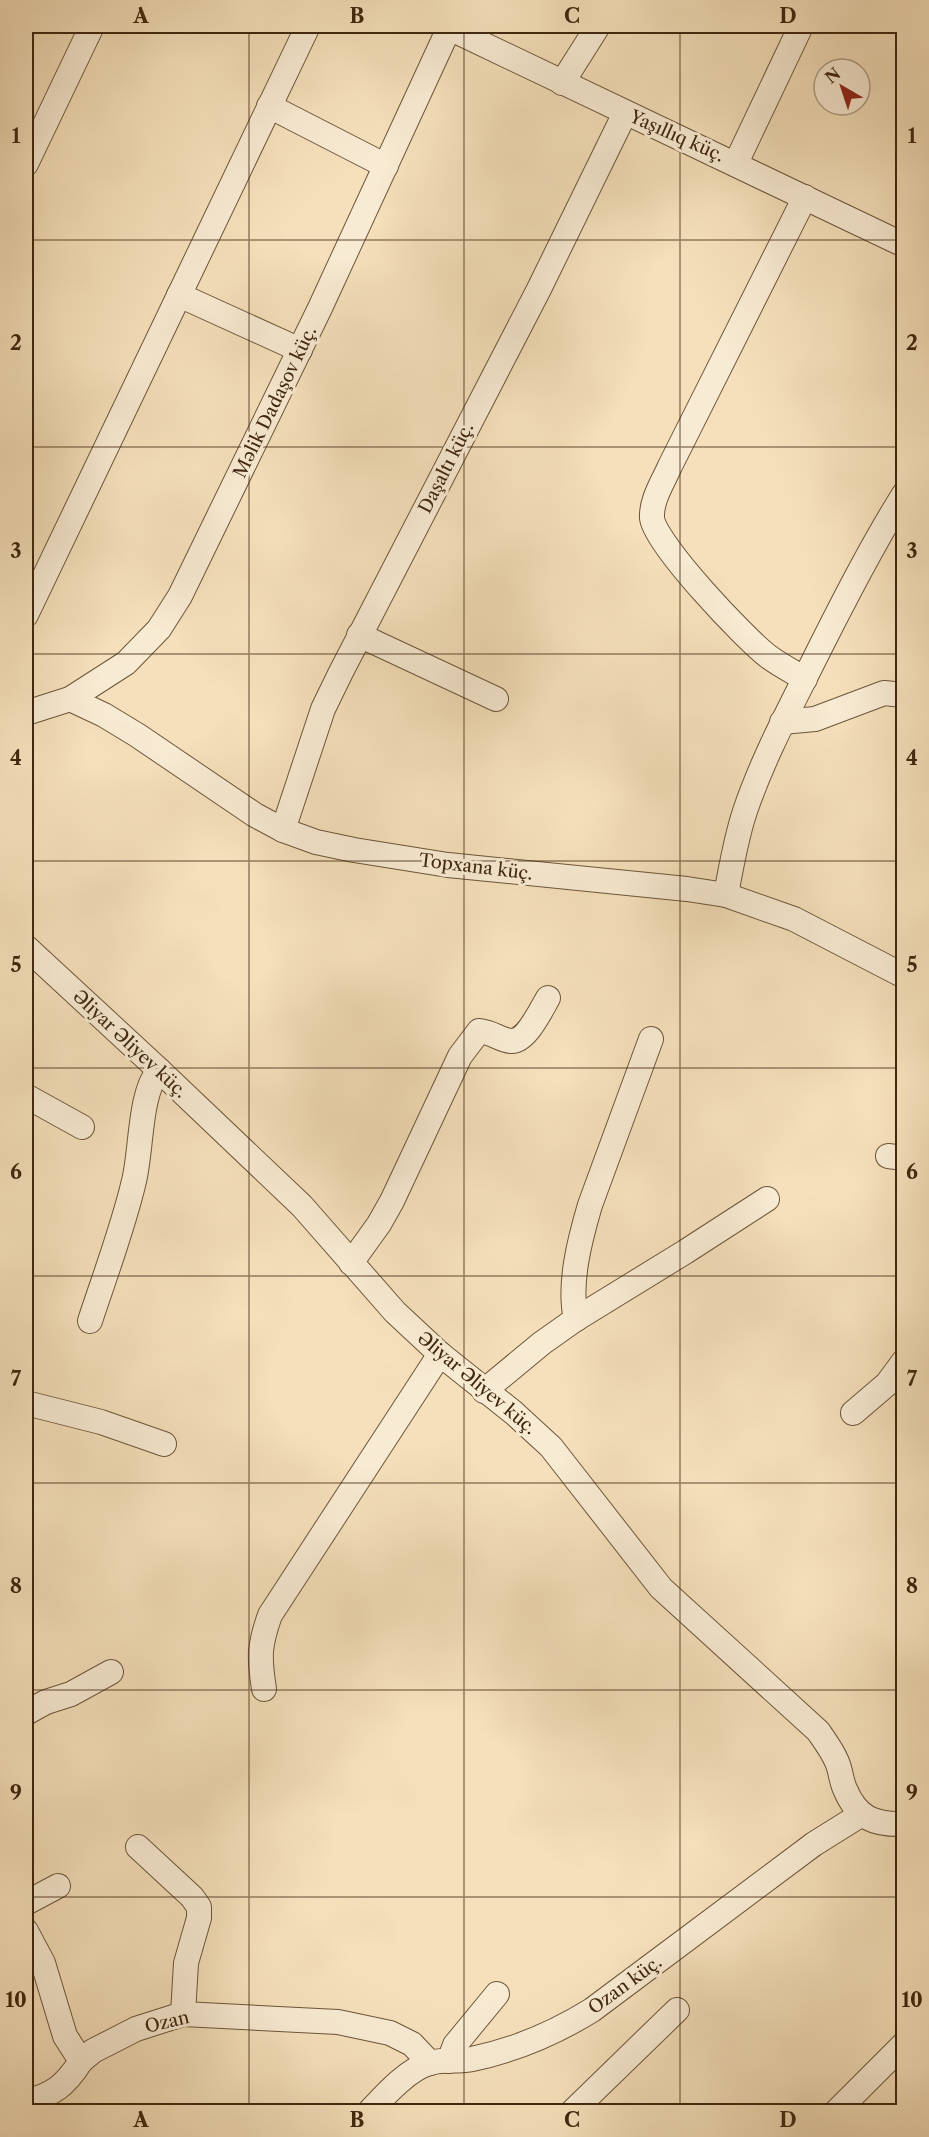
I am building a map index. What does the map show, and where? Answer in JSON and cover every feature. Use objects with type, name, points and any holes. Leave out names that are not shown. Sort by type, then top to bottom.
[{"type":"street","points":[[26,164],[92,26]]},
{"type":"street","points":[[26,615],[308,26]]},
{"type":"street","points":[[562,83],[598,26]]},
{"type":"street","points":[[736,163],[801,26]]},
{"type":"street","name":"Yaşıllıq küç.","points":[[450,27],[562,83],[736,163],[903,245]]},
{"type":"street","name":"Məlik Dadaşov küç.","points":[[26,713],[70,699],[126,663],[159,629],[180,597],[300,350],[450,27]]},
{"type":"street","points":[[269,106],[386,166]]},
{"type":"street","name":"Daşaltı küç.","points":[[283,830],[323,710],[359,635],[534,300],[625,113]]},
{"type":"street","points":[[805,197],[670,466],[654,502],[652,519],[659,537],[672,555],[742,633],[769,657],[805,679]]},
{"type":"street","points":[[178,295],[300,350]]},
{"type":"street","points":[[726,895],[733,855],[745,811],[782,722],[854,580],[903,494]]},
{"type":"street","points":[[359,635],[496,699]]},
{"type":"street","points":[[782,722],[815,719],[884,693],[903,695]]},
{"type":"street","name":"Topxana küç.","points":[[70,699],[104,715],[137,735],[255,815],[283,830],[316,842],[448,865],[726,895],[794,919],[903,976]]},
{"type":"street","name":"Əliyar Əliyev küç.","points":[[26,947],[302,1206],[395,1312],[440,1354],[514,1413],[551,1447],[673,1600],[818,1731],[838,1764],[845,1789],[862,1814]]},
{"type":"street","points":[[351,1263],[379,1224],[392,1201],[460,1056],[471,1039],[479,1032],[488,1032],[512,1041],[520,1039],[532,1026],[548,998]]},
{"type":"street","points":[[576,1319],[572,1295],[585,1222],[651,1039]]},
{"type":"street","points":[[90,1321],[134,1183],[140,1157],[147,1092],[152,1078],[159,1070]]},
{"type":"street","points":[[26,1096],[82,1127]]},
{"type":"street","points":[[484,1391],[542,1343],[576,1319],[767,1199]]},
{"type":"street","points":[[264,1689],[260,1659],[262,1637],[270,1615],[440,1354]]},
{"type":"street","points":[[853,1413],[887,1383],[903,1361]]},
{"type":"street","points":[[26,1403],[101,1422],[164,1444]]},
{"type":"street","points":[[26,1713],[46,1702],[71,1694],[111,1672]]},
{"type":"street","points":[[862,1814],[870,1821],[884,1825],[903,1824]]},
{"type":"street","name":"Ozan küç.","points":[[369,2112],[394,2086],[411,2073],[439,2062],[470,2060],[491,2054],[564,2028],[592,2010],[814,1844],[862,1814]]},
{"type":"street","points":[[138,1847],[192,1897],[199,1907],[199,1918],[186,1963],[183,2014]]},
{"type":"street","points":[[26,1903],[58,1886]]},
{"type":"street","points":[[26,1931],[43,1963],[65,2036],[81,2061]]},
{"type":"street","points":[[439,2062],[497,1994]]},
{"type":"street","points":[[572,2112],[676,2010]]},
{"type":"street","name":"Ozan","points":[[26,2102],[57,2090],[71,2078],[81,2061],[93,2051],[136,2029],[183,2014],[338,2022],[390,2033],[439,2062]]},
{"type":"street","points":[[836,2112],[903,2044]]}]
